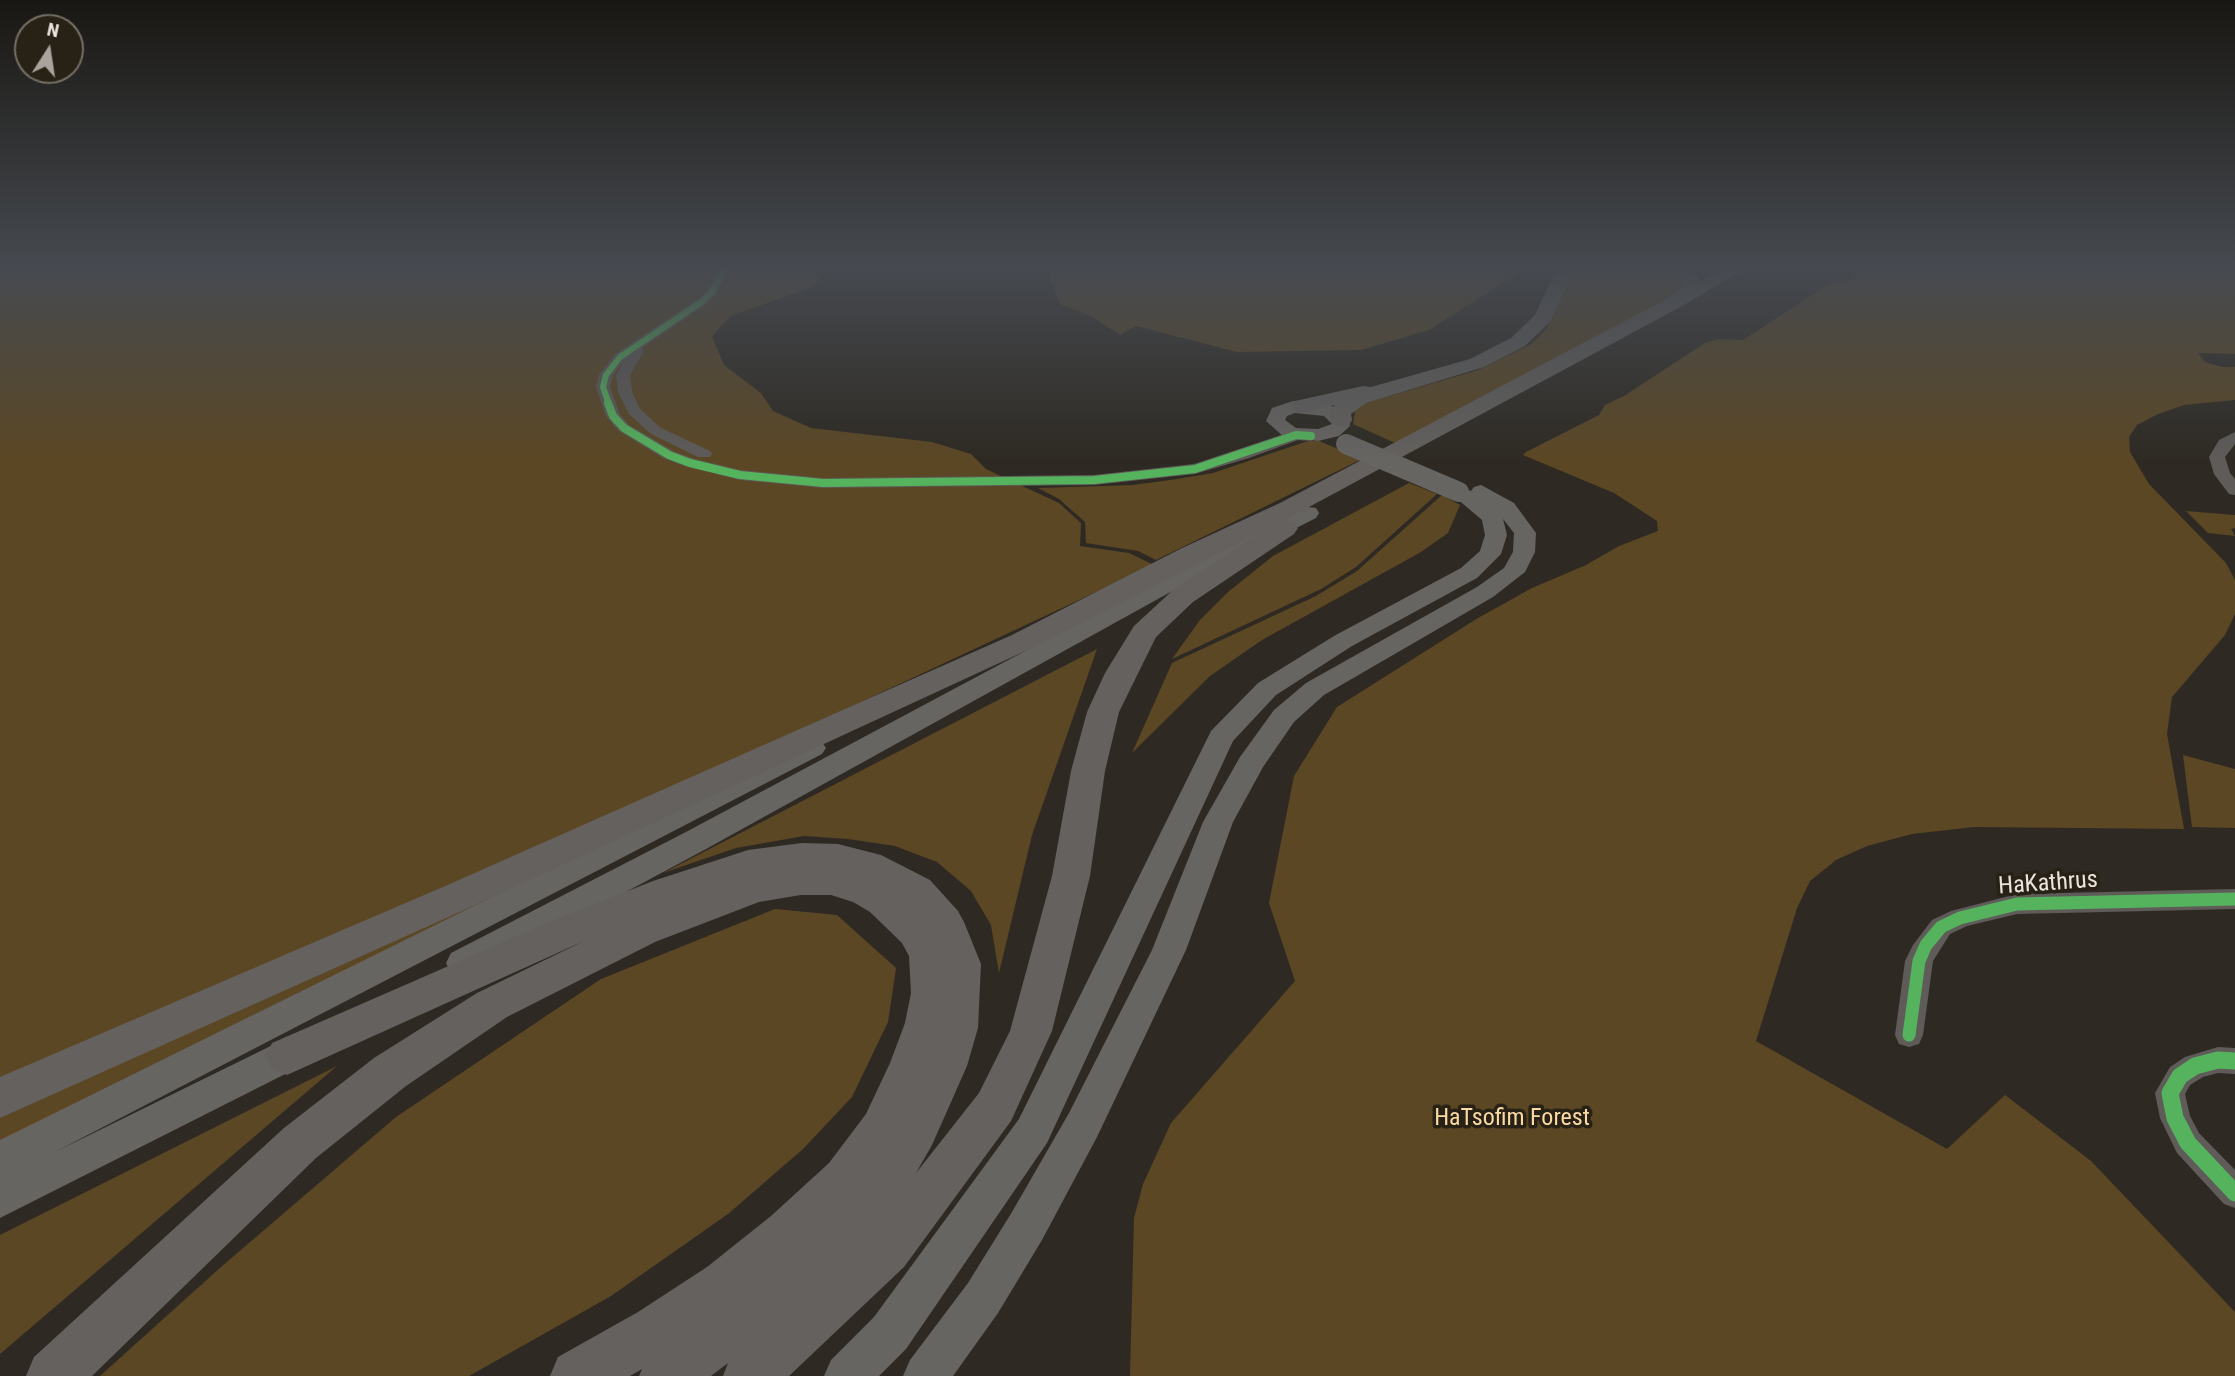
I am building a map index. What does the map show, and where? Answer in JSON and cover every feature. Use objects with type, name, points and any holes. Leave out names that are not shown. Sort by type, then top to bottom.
[{"type":"highway","points":[[1347,432],[1340,412],[1350,402],[1367,394],[1461,369],[1506,350],[1526,334]]},
{"type":"highway","points":[[0,1098],[444,902],[1023,641],[1192,554],[1289,508],[1617,334]]},
{"type":"highway","points":[[750,1376],[886,1250],[995,1107],[1031,1031],[1071,876],[1088,771],[1103,712],[1144,632],[1183,596],[1308,513],[1365,485],[1642,334]]},
{"type":"highway","points":[[1303,407],[1413,382]]},
{"type":"highway","points":[[287,1056],[568,931],[667,891],[748,864],[802,856],[838,857],[868,865],[916,890],[944,922],[961,964],[957,1028],[945,1066],[916,1130],[883,1183],[847,1226],[812,1261],[759,1308],[666,1376]]},
{"type":"highway","points":[[53,1376],[300,1143],[390,1072],[492,1004],[641,931],[754,889],[802,881],[831,881],[867,892],[884,902],[917,933],[923,944],[930,964],[932,993],[926,1023],[912,1063],[882,1129],[846,1178],[789,1233],[725,1285],[657,1331],[577,1376]]},
{"type":"main road","points":[[926,1376],[983,1298],[1083,1125],[1169,950],[1218,822],[1250,764],[1284,716],[1315,689],[1485,592],[1513,572],[1524,552],[1525,534],[1506,508],[1347,432],[1331,412],[1303,407],[1279,412],[1275,421],[1291,433],[1315,435],[1347,432]]},
{"type":"main road","points":[[847,1376],[890,1333],[1033,1131],[1221,737],[1267,689],[1343,641],[1469,573],[1490,554],[1496,536],[1492,517],[1462,487]]},
{"type":"main road","points":[[0,1199],[287,1056],[707,834],[1156,590],[1308,513]]},
{"type":"main road","points":[[0,1160],[1023,641]]},
{"type":"street","points":[[653,334],[627,351],[606,375],[603,387],[613,416],[636,437],[669,455],[740,475],[786,481],[874,484],[1094,480],[1195,469],[1243,456],[1296,435],[1315,435]]},
{"type":"street","points":[[655,334],[637,351],[623,375],[625,392],[634,411],[656,431],[687,447],[764,467],[877,474],[1092,469],[1146,465],[1186,459],[1229,447],[1264,433],[1275,421]]},
{"type":"street","points":[[2235,437],[2218,451],[2217,457],[2222,474],[2235,490]]},
{"type":"street","name":"HaKathrus","points":[[1909,1035],[1919,961],[1926,945],[1941,927],[1960,918],[1987,910],[2039,903],[2235,899]]},
{"type":"street","points":[[2235,1061],[2218,1060],[2195,1066],[2180,1076],[2170,1093],[2175,1118],[2188,1143],[2235,1194]]},
{"type":"green space","points":[[0,334],[714,334],[712,336],[724,365],[761,393],[773,411],[811,428],[932,442],[971,454],[986,469],[1059,503],[1081,523],[1080,546],[1129,553],[1154,565],[784,738],[0,1085]]},
{"type":"green space","points":[[1168,334],[1415,334],[1361,350],[1237,352]]},
{"type":"green space","points":[[1541,334],[1601,334],[1395,443],[1353,424],[1355,411],[1362,404],[1478,370],[1531,344]]},
{"type":"green space","name":"HaTsofim Forest","points":[[1752,334],[2235,334],[2235,354],[2198,353],[2205,362],[2222,367],[2235,367],[2235,400],[2184,405],[2158,414],[2137,425],[2129,437],[2130,452],[2149,484],[2226,563],[2235,580],[2235,614],[2225,635],[2172,697],[2167,734],[2184,829],[1974,827],[1912,834],[1867,846],[1836,860],[1810,881],[1797,908],[1756,1041],[1947,1149],[2005,1095],[2091,1161],[2235,1312],[2235,1376],[1130,1376],[1134,1218],[1143,1184],[1171,1123],[1295,981],[1269,903],[1294,776],[1337,707],[1478,618],[1532,588],[1586,565],[1619,546],[1658,531],[1657,521],[1614,493],[1523,455],[1599,415],[1605,405],[1624,396],[1705,343],[1719,339],[1743,340]]},
{"type":"green space","points":[[1308,441],[1319,441],[1362,459],[1156,560],[1138,551],[1086,543],[1085,522],[1059,499],[1038,488],[1133,485],[1213,473]]},
{"type":"green space","points":[[1409,483],[1437,494],[1356,567],[1321,589],[1172,659],[1200,620],[1228,592],[1273,556]]},
{"type":"green space","points":[[1442,495],[1460,505],[1448,533],[1421,552],[1262,640],[1210,676],[1132,753],[1172,663],[1316,596],[1357,571]]},
{"type":"green space","points":[[2186,511],[2235,515],[2235,528],[2231,529],[2235,536],[2208,533]]},
{"type":"green space","points":[[1097,649],[1032,835],[999,973],[991,925],[971,891],[937,862],[895,846],[804,836],[736,848],[663,873]]},
{"type":"green space","points":[[2183,755],[2235,769],[2235,828],[2192,827]]},
{"type":"green space","points":[[747,771],[0,1146],[0,1107]]},
{"type":"green space","points":[[775,909],[837,915],[896,968],[888,1022],[852,1097],[803,1149],[728,1214],[611,1296],[469,1376],[100,1376],[221,1267],[396,1117],[601,979]]},
{"type":"green space","points":[[337,1066],[0,1354],[0,1235]]},
{"type":"cycle path","points":[[654,334],[620,357],[606,375],[603,387],[613,416],[624,428],[669,455],[740,475],[823,483],[1094,480],[1195,469],[1296,435],[1311,436]]},
{"type":"cycle path","points":[[1909,1035],[1919,961],[1926,945],[1941,927],[1960,918],[2017,904],[2235,899]]},
{"type":"cycle path","points":[[2235,1061],[2218,1060],[2195,1066],[2180,1076],[2170,1093],[2175,1118],[2188,1143],[2235,1193]]}]
